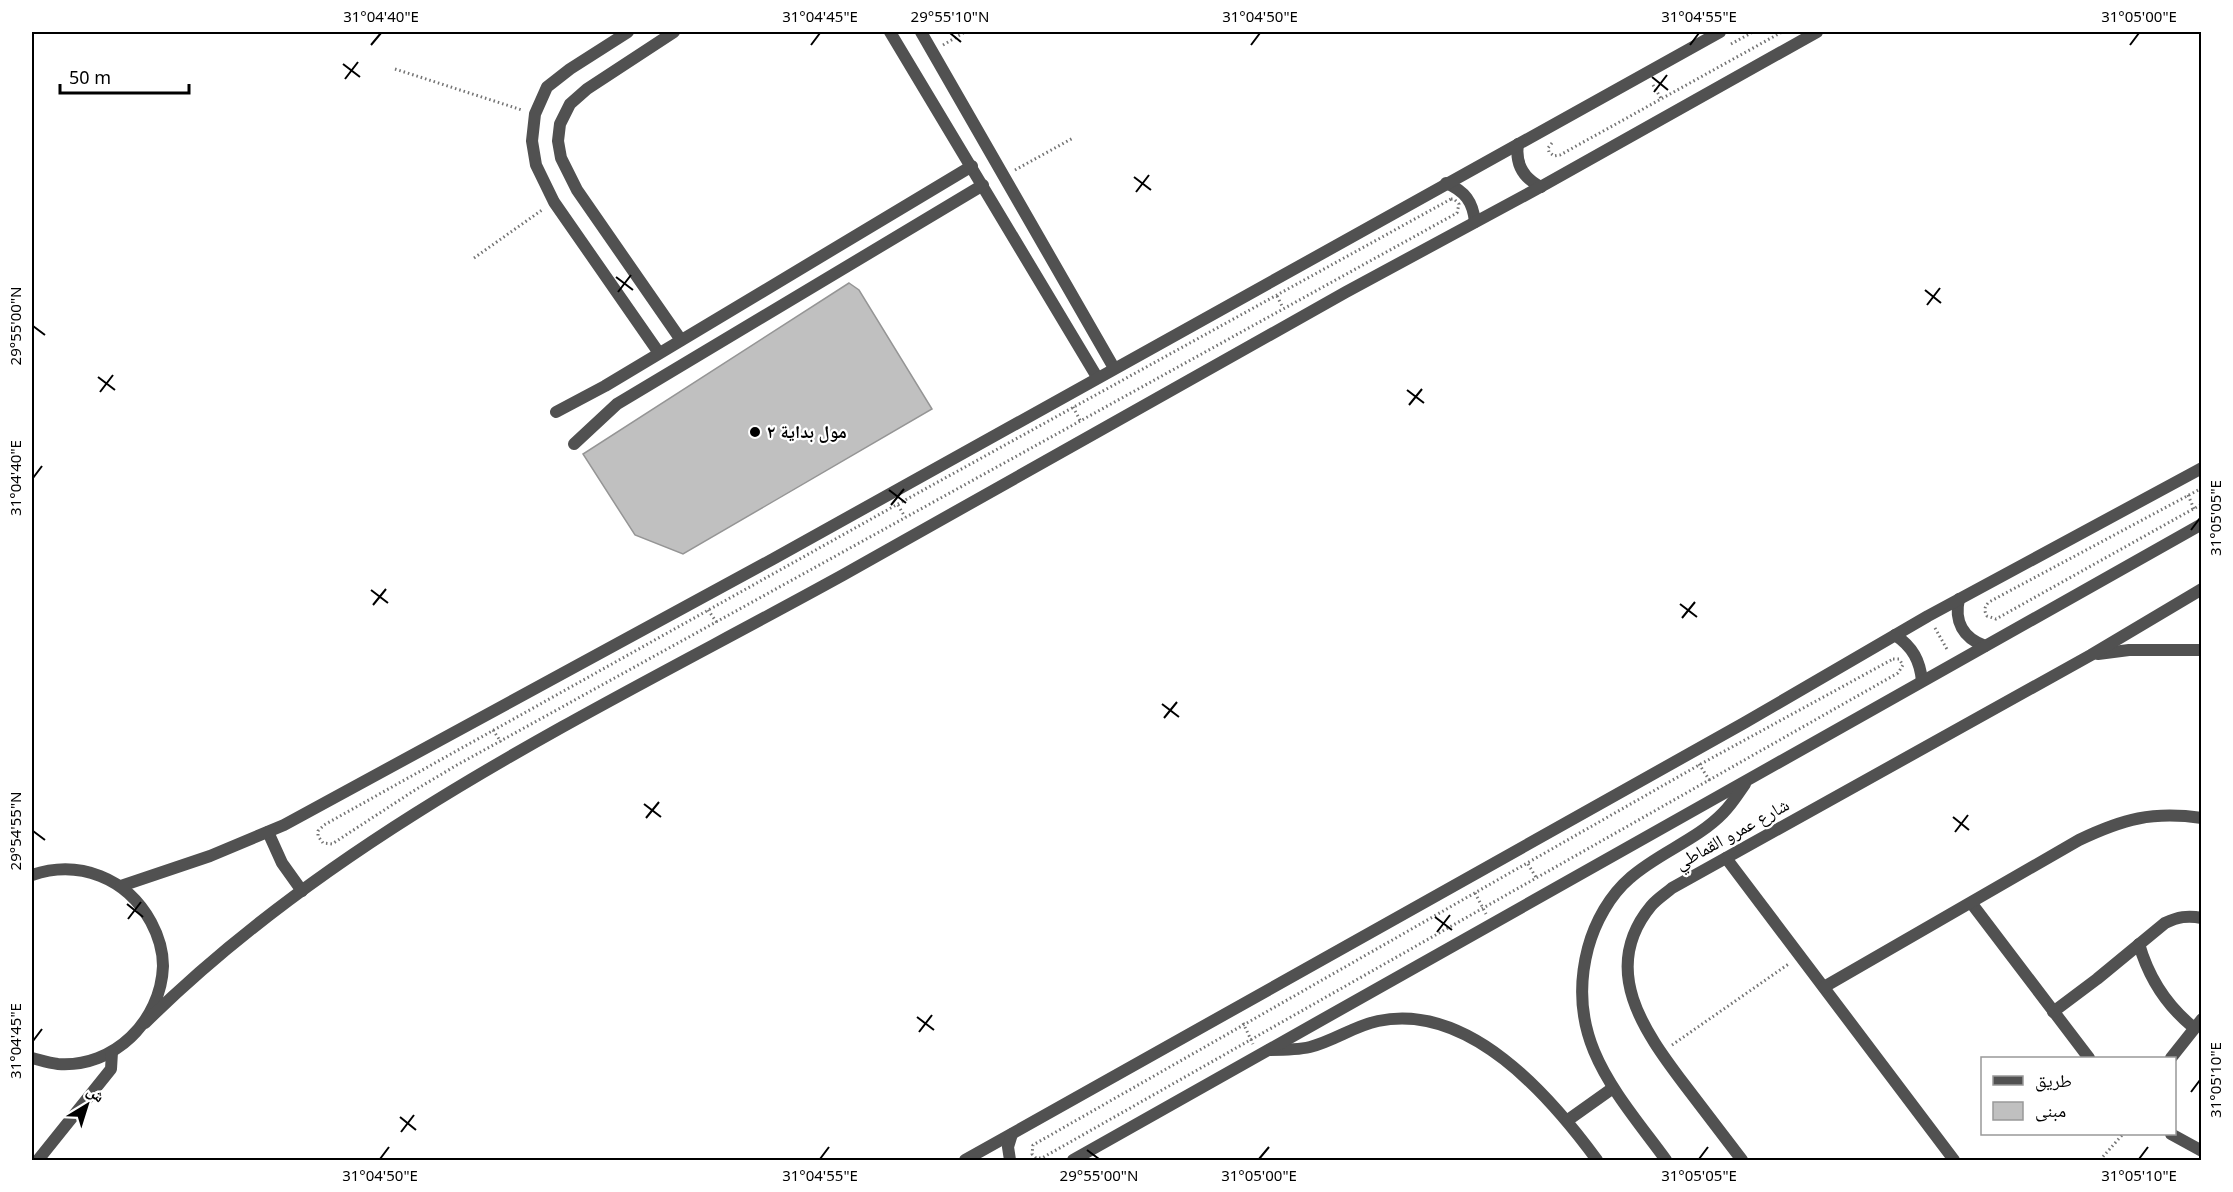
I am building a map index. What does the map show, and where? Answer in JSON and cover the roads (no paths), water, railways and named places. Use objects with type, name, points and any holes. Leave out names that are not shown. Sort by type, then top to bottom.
[{"type":"street","points":[[628,32],[570,69],[547,87],[535,114],[532,141],[536,165],[554,202],[659,353]]},
{"type":"street","points":[[674,32],[656,37],[587,88],[570,104],[560,124],[558,141],[561,158],[577,190],[681,340]]},
{"type":"street","points":[[890,32],[1097,377]]},
{"type":"street","points":[[921,32],[1114,368]]},
{"type":"street","points":[[121,886],[181,867],[268,832],[701,598],[895,498],[1097,377],[1720,32]]},
{"type":"street","points":[[32,1058],[59,1064],[86,1062],[112,1052],[130,1039],[213,960],[302,891],[404,821],[510,758],[726,637],[818,589],[1290,323],[1541,187],[1817,32]]},
{"type":"street","points":[[1518,144],[1518,162],[1521,170],[1526,177],[1541,187]]},
{"type":"street","points":[[556,412],[624,374],[972,166]]},
{"type":"street","points":[[1446,183],[1456,187],[1470,202],[1474,222]]},
{"type":"street","points":[[574,444],[617,404],[983,185]]},
{"type":"street","points":[[1047,292],[1064,280]]},
{"type":"street","points":[[624,374],[635,393]]},
{"type":"street","points":[[965,1161],[1691,753],[1959,598],[2202,468]]},
{"type":"street","points":[[1072,1161],[1985,646],[2200,520]]},
{"type":"street","name":"شارع عمرو القماطي","points":[[1742,1161],[1660,1053],[1644,1028],[1633,1004],[1630,987],[1630,952],[1638,927],[1652,905],[1672,888],[2091,655],[2202,589]]},
{"type":"street","points":[[1959,598],[1957,616],[1964,632],[1977,643],[1985,646]]},
{"type":"street","points":[[1895,635],[1903,640],[1915,654],[1922,681]]},
{"type":"street","name":"شارع عمرو القماطي","points":[[2091,655],[2138,650],[2202,650]]},
{"type":"street","points":[[1666,1161],[1613,1088],[1589,1039],[1583,1014],[1584,963],[1601,914],[1629,878],[1722,814],[1748,779]]},
{"type":"street","points":[[1824,987],[1972,904],[2079,840],[2110,825],[2143,817],[2177,814],[2202,818]]},
{"type":"street","points":[[268,832],[282,863],[302,891]]},
{"type":"street","points":[[1726,858],[1954,1161]]},
{"type":"street","points":[[32,875],[46,870],[75,869],[99,874],[121,886],[143,908],[158,935],[163,965],[159,995],[145,1023]]},
{"type":"street","points":[[1972,904],[2087,1057]]},
{"type":"street","points":[[2053,1012],[2165,923],[2177,917],[2202,918]]},
{"type":"street","points":[[2139,944],[2143,960],[2158,991],[2180,1016],[2198,1023],[2172,1057]]},
{"type":"street","points":[[1263,1052],[1311,1046],[1378,1021],[1410,1018],[1426,1021],[1466,1036],[1503,1058],[1536,1085],[1568,1120],[1598,1161]]},
{"type":"street","points":[[38,1161],[108,1073],[112,1065],[112,1052]]},
{"type":"street","points":[[1568,1120],[1613,1088]]},
{"type":"street","points":[[1010,1161],[1008,1147],[1012,1134]]},
{"type":"street","points":[[2173,1135],[2202,1152]]},
{"type":"place","name":"مول بداية ۲","points":[[755,432]]}]
